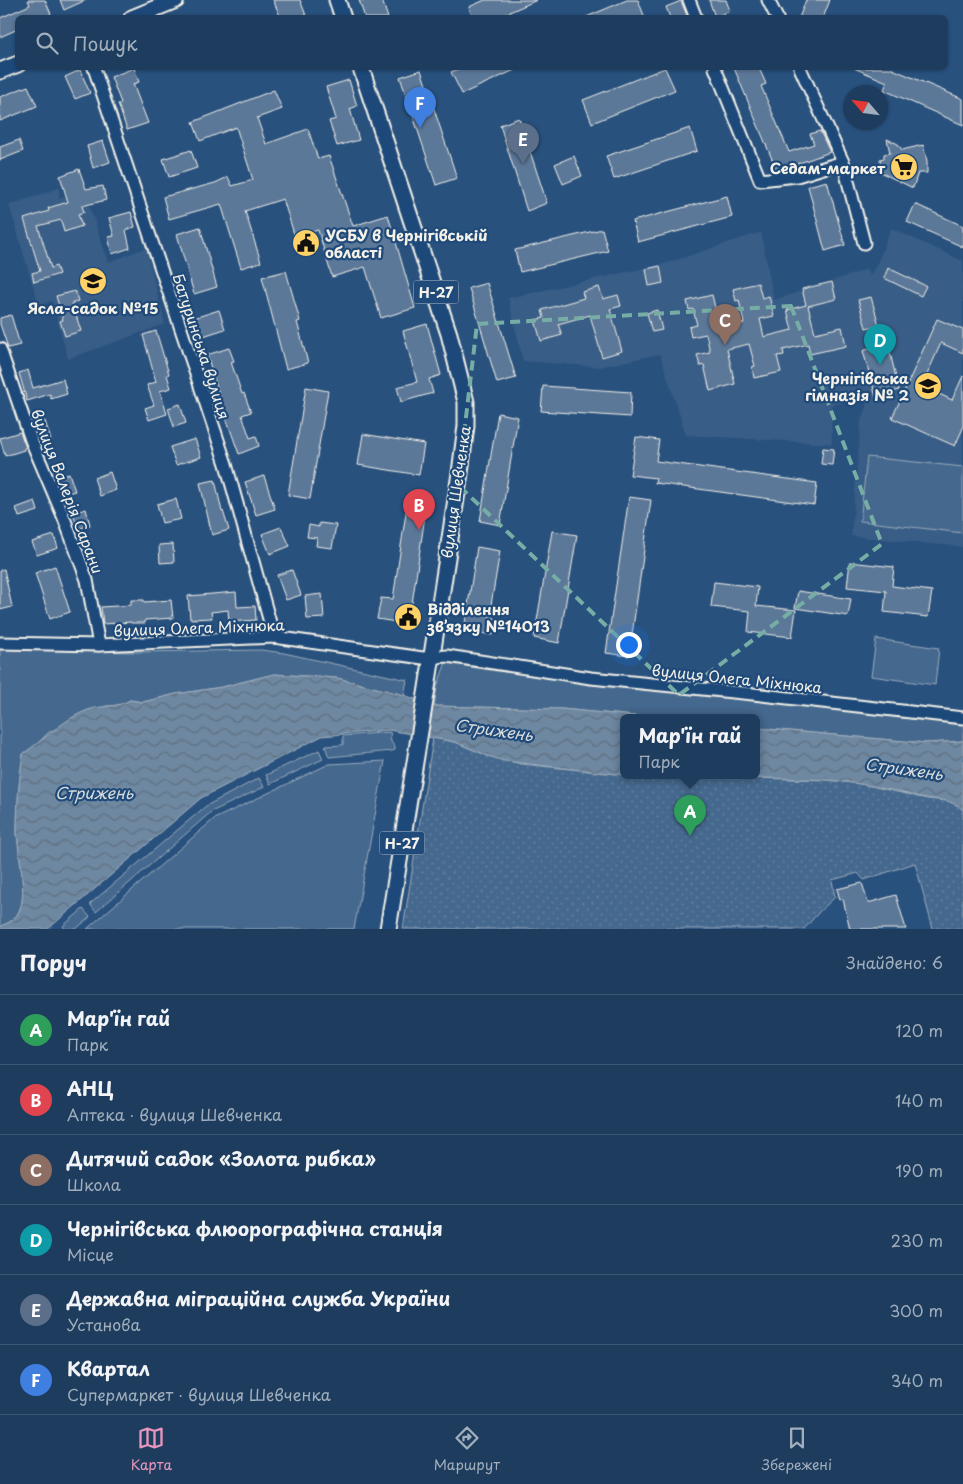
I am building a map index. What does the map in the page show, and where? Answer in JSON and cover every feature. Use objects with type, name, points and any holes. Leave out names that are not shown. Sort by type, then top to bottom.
[{"type":"main road","points":[[139,15],[176,0]]},
{"type":"main road","points":[[337,0],[342,15]]},
{"type":"main road","points":[[0,71],[15,65]]},
{"type":"main road","name":"вулиця Шевченка","points":[[362,70],[449,334],[466,402],[466,426],[460,473],[388,929]]},
{"type":"street","points":[[689,0],[695,15]]},
{"type":"street","points":[[768,0],[776,15]]},
{"type":"street","name":"Батуринська вулиця","points":[[95,70],[226,464],[274,637]]},
{"type":"street","points":[[716,70],[760,180],[797,176],[843,162]]},
{"type":"street","points":[[801,70],[843,162],[864,243]]},
{"type":"street","name":"вулиця Валерія Сарани","points":[[0,349],[31,440],[64,518],[87,580],[100,645]]},
{"type":"street","name":"вулиця Олега Міхнюка","points":[[0,643],[100,645],[274,637],[423,658],[447,656],[591,678],[963,718]]},
{"type":"highlighted area","points":[[791,306],[882,544],[679,695],[458,485],[477,324]]},
{"type":"shaded area","name":"Ясла-садок №15","points":[[59,188],[59,198],[85,192],[108,262],[146,248],[165,324],[68,359],[52,301],[39,306],[9,205]]},
{"type":"shaded area","points":[[891,228],[963,261],[963,547],[851,536],[861,420],[866,409],[866,400],[872,397],[831,405],[832,444],[686,435],[660,354],[600,367],[523,361],[508,298],[667,263],[761,232],[774,300],[868,269],[870,276]]},
{"type":"shaded area","points":[[867,457],[963,467],[963,533],[860,521]]},
{"type":"shaded area","points":[[876,639],[939,648],[935,685],[871,676]]},
{"type":"shaded area","points":[[0,649],[136,652],[261,650],[284,653],[407,680],[404,695],[337,678],[274,674],[222,687],[176,694],[143,702],[130,700],[121,705],[106,706],[49,732],[23,754],[18,793],[17,832],[23,893],[22,902],[15,918],[0,926]]},
{"type":"shaded area","points":[[446,662],[598,684],[787,703],[963,724],[963,741],[926,743],[760,728],[760,714],[620,715],[562,709],[434,706],[437,687]]},
{"type":"shaded area","points":[[390,732],[391,742],[395,747],[395,750],[392,751],[329,757],[325,746],[343,745],[343,736]]},
{"type":"shaded area","points":[[433,738],[455,742],[488,756],[521,764],[620,774],[620,779],[828,780],[867,785],[927,799],[948,801],[957,804],[963,810],[963,929],[933,929],[915,863],[864,880],[858,873],[832,880],[835,897],[804,929],[403,929]]},
{"type":"shaded area","points":[[319,750],[323,759],[270,784],[266,775]]},
{"type":"shaded area","points":[[385,761],[354,929],[87,929],[214,819],[329,764]]},
{"type":"shaded area","points":[[259,778],[264,787],[211,812],[96,912],[90,904],[206,806]]},
{"type":"shaded area","points":[[83,909],[90,917],[76,929],[65,929],[63,926]]},
{"type":"water","name":"Стрижень","points":[[274,674],[337,678],[404,695],[434,706],[562,709],[620,715],[620,775],[504,761],[455,742],[389,730],[322,736],[201,798],[48,929],[0,929],[0,926],[15,918],[22,902],[23,893],[17,832],[18,793],[23,754],[63,724],[88,710],[125,703],[130,700],[143,702],[176,694],[222,687]]},
{"type":"water","name":"Стрижень","points":[[760,728],[926,743],[963,741],[963,810],[954,803],[863,784],[802,779],[760,778]]},
{"type":"building","points":[[28,0],[45,0],[51,14],[15,15],[15,30],[0,37],[0,18],[30,5]]},
{"type":"building","points":[[60,0],[86,0],[64,10]]},
{"type":"building","points":[[273,0],[300,0],[306,15],[280,15]]},
{"type":"building","points":[[359,0],[382,0],[387,15],[364,15]]},
{"type":"building","points":[[485,0],[537,0],[503,15],[472,15],[469,7]]},
{"type":"building","points":[[627,0],[638,0],[644,15],[591,15]]},
{"type":"building","points":[[709,0],[726,0],[730,11],[714,15]]},
{"type":"building","points":[[806,0],[830,0],[824,15],[800,15]]},
{"type":"building","points":[[681,1],[687,15],[669,15],[666,7]]},
{"type":"building","points":[[80,70],[90,93],[75,99],[65,77]]},
{"type":"building","points":[[129,70],[135,70],[139,82],[133,84],[148,123],[127,130],[118,104],[121,103],[111,77]]},
{"type":"building","points":[[421,70],[457,178],[436,185],[400,77]]},
{"type":"building","points":[[456,70],[515,70],[462,94],[451,72]]},
{"type":"building","points":[[660,70],[666,70],[675,90],[592,123],[583,100]]},
{"type":"building","points":[[735,70],[760,70],[766,84],[761,86],[789,152],[814,144],[810,134],[820,131],[830,152],[777,171]]},
{"type":"building","points":[[859,70],[895,70],[963,99],[963,125],[888,92],[888,85],[886,85],[887,82]]},
{"type":"building","points":[[349,80],[357,106],[350,109],[359,140],[337,146],[329,121],[336,119],[326,87]]},
{"type":"building","points":[[28,86],[37,106],[0,121],[0,97]]},
{"type":"building","points":[[274,90],[282,109],[257,118],[266,144],[308,129],[318,159],[329,156],[353,226],[388,215],[415,308],[381,318],[365,267],[332,277],[318,230],[295,237],[283,199],[245,211],[261,262],[241,268],[221,204],[169,219],[163,197],[215,183],[228,177],[232,186],[253,180],[236,127],[200,141],[193,122]]},
{"type":"building","points":[[519,118],[547,203],[527,211],[500,125]]},
{"type":"building","points":[[690,128],[697,151],[614,179],[606,156]]},
{"type":"building","name":"Седам-маркет","points":[[887,139],[898,144],[902,150],[923,145],[927,161],[927,173],[918,173],[913,188],[882,173],[880,159],[884,158],[884,154],[890,153]]},
{"type":"building","points":[[19,140],[23,151],[0,160],[0,147]]},
{"type":"building","points":[[103,141],[110,162],[93,168],[87,146]]},
{"type":"building","points":[[191,150],[197,168],[169,177],[163,159]]},
{"type":"building","points":[[574,156],[582,176],[563,184],[555,164]]},
{"type":"building","points":[[79,169],[86,189],[103,186],[106,200],[82,206],[84,212],[78,214],[82,226],[64,232],[61,220],[38,226],[51,268],[56,266],[59,274],[34,282],[32,273],[40,271],[24,219],[49,211],[48,208],[68,202],[60,176]]},
{"type":"building","points":[[827,181],[845,245],[825,251],[808,186]]},
{"type":"building","points":[[727,196],[732,217],[638,242],[633,221]]},
{"type":"building","points":[[915,204],[963,226],[963,247],[907,222]]},
{"type":"building","points":[[131,212],[135,227],[126,230],[130,248],[112,254],[108,237],[114,236],[109,218]]},
{"type":"building","points":[[200,227],[217,287],[194,294],[177,234]]},
{"type":"building","points":[[602,229],[608,251],[520,272],[515,250]]},
{"type":"building","points":[[660,266],[663,283],[649,286],[646,269]]},
{"type":"building","points":[[888,268],[926,286],[921,296],[884,278]]},
{"type":"building","points":[[286,271],[300,321],[297,322],[308,363],[286,369],[262,277]]},
{"type":"building","points":[[832,282],[836,299],[808,306],[815,333],[842,327],[846,346],[810,354],[808,344],[783,350],[784,355],[777,356],[781,372],[754,378],[752,367],[755,366],[749,344],[727,349],[735,384],[710,391],[704,365],[700,366],[697,355],[710,352],[706,334],[691,337],[689,327],[697,325],[693,309],[689,310],[687,301],[712,295],[720,329],[744,323],[739,300],[736,301],[733,289],[758,283],[762,298],[769,296],[774,316],[760,319],[764,337],[792,330],[787,310],[806,305],[802,289]]},
{"type":"building","points":[[487,283],[516,378],[497,383],[469,288]]},
{"type":"building","points":[[599,287],[603,299],[618,295],[621,306],[610,309],[622,351],[602,357],[590,315],[558,324],[562,335],[541,341],[535,320],[544,318],[542,310],[584,298],[582,292]]},
{"type":"building","points":[[75,291],[78,301],[72,303],[81,331],[65,336],[60,321],[63,320],[56,296]]},
{"type":"building","points":[[871,297],[879,325],[866,328],[858,300]]},
{"type":"building","points":[[219,310],[225,329],[200,337],[194,318]]},
{"type":"building","points":[[657,310],[662,330],[652,332],[647,313]]},
{"type":"building","points":[[11,315],[20,345],[8,348],[0,324],[0,318]]},
{"type":"building","points":[[937,319],[963,330],[963,353],[941,343],[922,386],[952,400],[963,376],[963,428],[955,446],[892,418]]},
{"type":"building","points":[[427,324],[441,375],[429,379],[433,393],[401,402],[397,387],[417,382],[403,331]]},
{"type":"building","points":[[156,331],[169,374],[167,375],[171,388],[160,391],[167,414],[149,420],[145,408],[154,405],[147,385],[156,382],[143,335]]},
{"type":"building","points":[[887,340],[899,390],[876,397],[863,351],[884,343],[884,345]]},
{"type":"building","points":[[229,348],[234,361],[231,362],[242,394],[244,393],[251,412],[242,415],[250,438],[256,436],[259,446],[239,454],[220,401],[207,355]]},
{"type":"building","points":[[28,370],[33,388],[63,379],[67,394],[51,399],[50,394],[27,401],[19,373]]},
{"type":"building","points":[[543,386],[631,392],[630,417],[541,411]]},
{"type":"building","points":[[306,387],[328,391],[310,499],[288,495]]},
{"type":"building","points":[[180,404],[186,423],[174,427],[168,408]]},
{"type":"building","points":[[498,413],[518,417],[500,525],[480,521]]},
{"type":"building","points":[[45,421],[51,440],[40,443],[34,424]]},
{"type":"building","points":[[20,432],[26,447],[24,450],[5,456],[0,438]]},
{"type":"building","points":[[363,434],[424,444],[419,475],[358,465]]},
{"type":"building","points":[[636,437],[659,440],[656,461],[817,483],[814,505],[655,483],[656,478],[630,475]]},
{"type":"building","points":[[195,439],[201,457],[176,465],[170,447]]},
{"type":"building","points":[[823,448],[834,449],[832,465],[821,464]]},
{"type":"building","points":[[110,472],[116,490],[100,496],[94,478]]},
{"type":"building","points":[[69,473],[75,491],[63,494],[58,477]]},
{"type":"building","points":[[264,476],[275,509],[256,515],[245,482]]},
{"type":"building","points":[[215,480],[222,512],[229,530],[212,535],[200,483]]},
{"type":"building","points":[[629,497],[651,500],[629,656],[606,653]]},
{"type":"building","points":[[176,499],[181,519],[162,523],[157,504]]},
{"type":"building","points":[[35,501],[38,511],[19,517],[16,508]]},
{"type":"building","points":[[407,506],[426,509],[409,624],[377,619],[381,598],[393,599]]},
{"type":"building","points":[[86,509],[90,525],[78,529],[73,513]]},
{"type":"building","points":[[319,523],[336,525],[332,548],[316,546],[317,538],[307,537],[309,525],[319,527]]},
{"type":"building","points":[[281,527],[290,546],[270,554],[262,534]]},
{"type":"building","points":[[552,531],[577,535],[559,643],[534,638]]},
{"type":"building","points":[[54,535],[58,548],[37,555],[32,542]]},
{"type":"building","points":[[173,544],[174,562],[160,563],[159,545]]},
{"type":"building","points":[[477,547],[500,551],[489,617],[495,618],[493,635],[464,630]]},
{"type":"building","points":[[850,562],[894,567],[892,586],[932,591],[928,617],[884,612],[886,591],[847,587]]},
{"type":"building","points":[[55,566],[70,612],[50,619],[35,573]]},
{"type":"building","points":[[4,569],[12,607],[0,610],[0,570]]},
{"type":"building","points":[[292,570],[301,595],[286,600],[277,575]]},
{"type":"building","points":[[714,582],[758,587],[756,606],[796,610],[792,637],[748,632],[750,611],[711,607]]},
{"type":"building","points":[[798,591],[851,599],[848,616],[795,608]]},
{"type":"building","points":[[236,592],[237,607],[255,606],[256,620],[229,622],[228,610],[211,612],[212,618],[190,619],[188,596]]},
{"type":"building","points":[[322,594],[324,618],[307,619],[305,596]]},
{"type":"building","points":[[131,600],[144,600],[144,602],[171,600],[173,618],[145,620],[145,623],[103,624],[101,607],[131,605]]},
{"type":"building","points":[[862,883],[868,903],[896,895],[906,929],[850,929],[843,899],[840,900],[837,889]]},
{"type":"place","name":"Квартал","points":[[420,128]]},
{"type":"place","name":"Державна міграційна служба України","points":[[523,164]]},
{"type":"place","name":"Седам-маркет","points":[[904,167]]},
{"type":"place","name":"УСБУ в Чернігівській області","points":[[306,243]]},
{"type":"place","name":"Ясла-садок №15","points":[[93,281]]},
{"type":"place","name":"Дитячий садок «Золота рибка»","points":[[725,345]]},
{"type":"place","name":"Чернігівська флюорографічна станція","points":[[880,365]]},
{"type":"place","name":"Чернігівська гімназія № 2","points":[[928,386]]},
{"type":"place","name":"АНЦ","points":[[419,530]]},
{"type":"place","name":"Відділення зв’язку №14013","points":[[408,617]]},
{"type":"place","name":"Мар'їн гай","points":[[690,836]]}]
